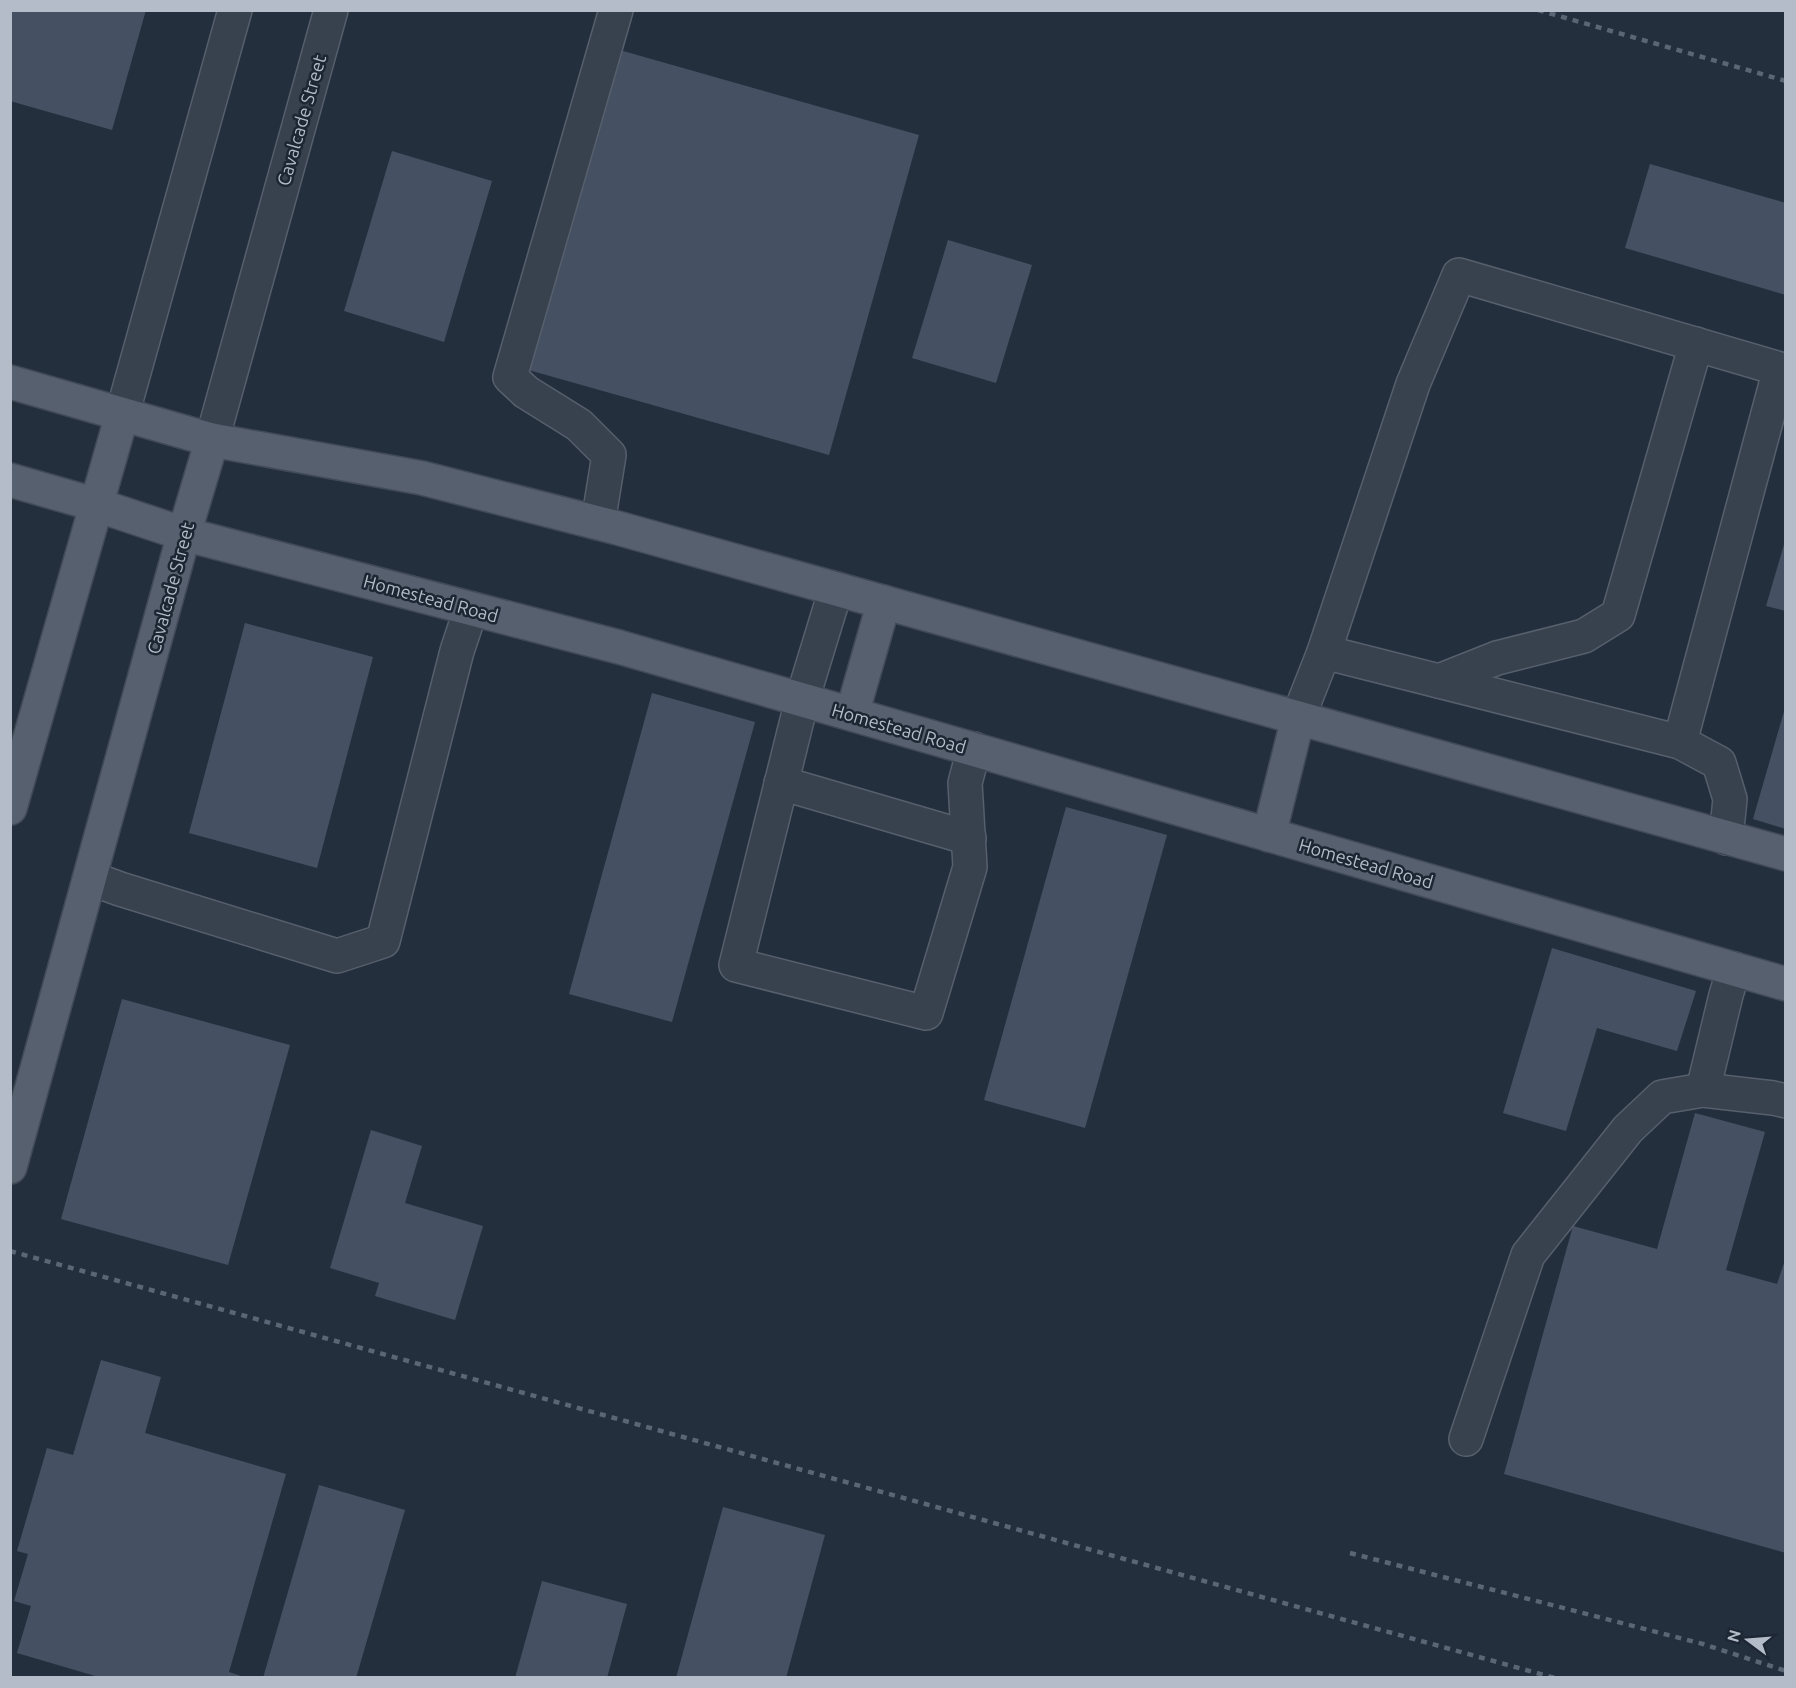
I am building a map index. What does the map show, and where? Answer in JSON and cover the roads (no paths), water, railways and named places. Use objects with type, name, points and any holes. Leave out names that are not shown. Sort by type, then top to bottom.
[{"type":"main road","points":[[10,382],[212,440],[422,478],[598,523],[1785,854]]},
{"type":"main road","points":[[10,808],[122,415]]},
{"type":"main road","name":"Cavalcade Street","points":[[10,1167],[184,534],[212,440]]},
{"type":"main road","name":"Homestead Road","points":[[10,480],[97,505],[184,534],[619,647],[1785,984]]},
{"type":"main road","points":[[852,714],[884,602]]},
{"type":"main road","points":[[1269,835],[1298,718]]},
{"type":"street","points":[[122,415],[235,10]]},
{"type":"street","name":"Cavalcade Street","points":[[212,440],[331,10]]},
{"type":"street","points":[[598,523],[609,455],[579,424],[526,392],[510,377],[616,10]]},
{"type":"street","points":[[1298,718],[1324,652],[1413,384],[1459,275],[1780,369],[1680,742]]},
{"type":"street","points":[[1439,681],[1497,658],[1584,636],[1617,615],[1696,344]]},
{"type":"street","points":[[836,589],[802,700],[736,965],[926,1012],[970,867],[965,783],[974,749]]},
{"type":"street","points":[[90,878],[337,956],[383,941],[457,651],[471,609]]},
{"type":"street","points":[[1324,652],[1680,742],[1719,763],[1730,799],[1726,838]]},
{"type":"street","points":[[781,783],[969,838]]},
{"type":"street","points":[[1703,1090],[1734,969]]},
{"type":"street","points":[[1466,1439],[1528,1255],[1628,1129],[1662,1097],[1703,1090],[1785,1101]]},
{"type":"railway","points":[[1538,10],[1786,81]]},
{"type":"railway","points":[[10,1251],[1555,1678]]},
{"type":"railway","points":[[1350,1553],[1703,1644],[1786,1671]]}]
